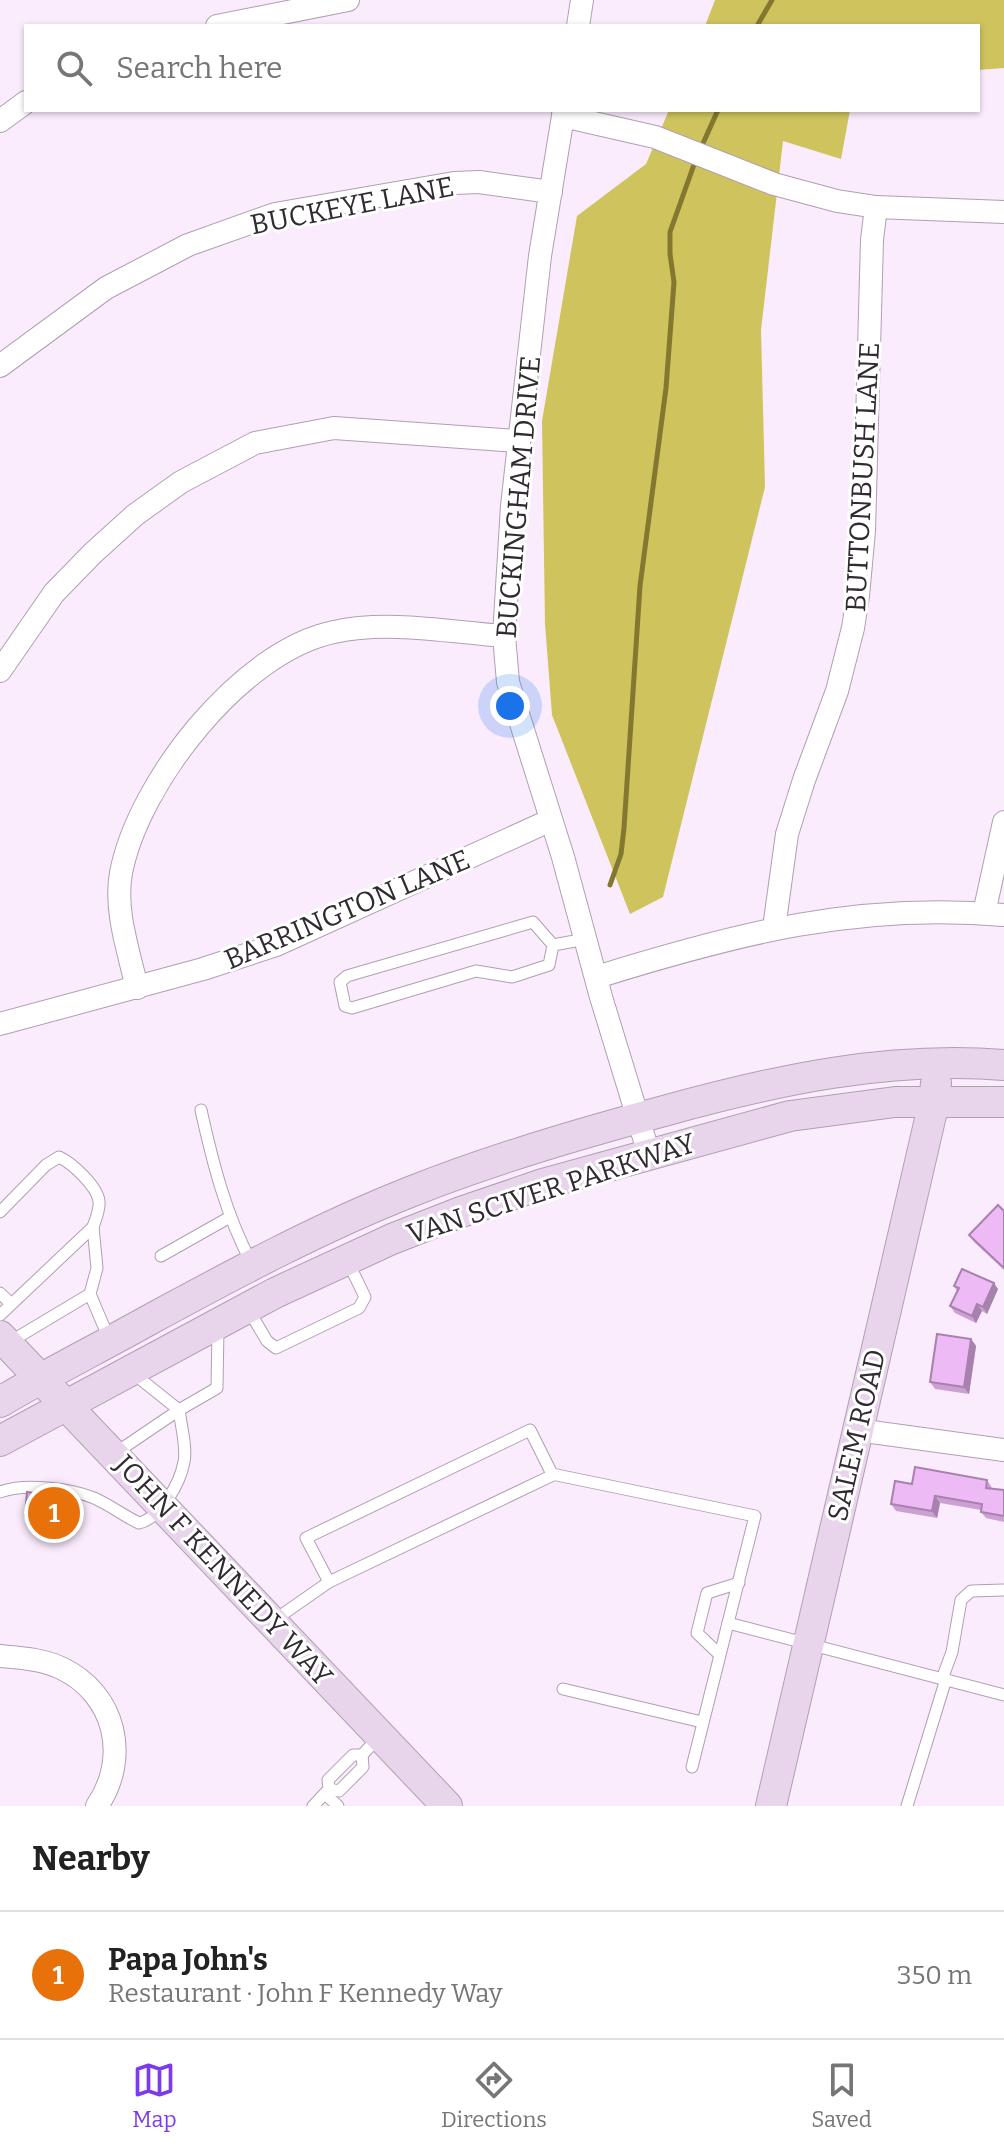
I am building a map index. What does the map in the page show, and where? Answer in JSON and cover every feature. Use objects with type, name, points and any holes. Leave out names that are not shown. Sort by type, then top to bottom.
[{"type":"street","points":[[227,24],[348,0]]},
{"type":"street","points":[[578,24],[582,0]]},
{"type":"street","points":[[0,121],[24,103]]},
{"type":"street","points":[[564,113],[655,137],[741,172],[806,193],[876,207],[1004,212]]},
{"type":"street","name":"BUCKINGHAM DRIVE","points":[[564,113],[540,256],[518,441],[504,636],[508,682],[649,1154]]},
{"type":"street","name":"BUCKEYE LANE","points":[[0,366],[106,288],[160,258],[217,233],[275,214],[454,183],[479,182],[551,192]]},
{"type":"street","name":"BUTTONBUSH LANE","points":[[774,928],[787,834],[837,691],[858,596],[864,531],[872,240],[876,207]]},
{"type":"street","points":[[0,671],[54,593],[135,515],[181,482],[255,443],[334,428],[518,441]]},
{"type":"street","points":[[137,988],[120,897],[121,873],[133,834],[176,757],[231,690],[285,651],[333,632],[387,628],[504,636]]},
{"type":"street","name":"BARRINGTON LANE","points":[[0,1024],[137,988],[276,945],[551,820]]},
{"type":"street","points":[[597,977],[774,928],[871,914],[994,914],[1004,822]]},
{"type":"street","name":"VAN SCIVER PARKWAY","points":[[0,1402],[252,1264],[334,1224],[485,1165],[756,1086],[830,1072],[938,1063],[1004,1065]]},
{"type":"street","name":"SALEM ROAD","points":[[771,1806],[934,1102],[938,1063]]},
{"type":"street","name":"VAN SCIVER PARKWAY","points":[[0,1441],[247,1308],[347,1259],[461,1212],[649,1154],[790,1116],[895,1102],[1004,1102]]},
{"type":"street","name":"JOHN F KENNEDY WAY","points":[[2,1331],[42,1379],[272,1621],[372,1746],[447,1806]]},
{"type":"street","points":[[857,1430],[1004,1450]]},
{"type":"street","points":[[0,1656],[43,1661],[64,1669],[97,1697],[108,1713],[115,1734],[116,1755],[113,1777],[97,1806]]},
{"type":"lane","points":[[533,922],[553,945],[549,965],[512,977],[476,971],[352,1008],[345,1006],[340,982],[347,976],[533,922]]},
{"type":"lane","points":[[553,945],[586,939]]},
{"type":"lane","points":[[201,1110],[230,1217],[252,1264]]},
{"type":"lane","points":[[0,1212],[46,1165],[59,1157],[71,1163],[99,1196],[100,1209],[93,1227],[11,1304],[2,1331]]},
{"type":"lane","points":[[161,1256],[230,1217]]},
{"type":"lane","points":[[93,1227],[97,1268],[90,1294],[110,1342]]},
{"type":"lane","points":[[247,1308],[267,1341],[276,1348],[359,1308],[365,1297],[347,1259]]},
{"type":"lane","points":[[0,1293],[11,1304]]},
{"type":"lane","points":[[2,1331],[90,1294]]},
{"type":"lane","points":[[114,1454],[217,1388],[218,1324]]},
{"type":"lane","points":[[0,1492],[21,1486],[80,1494],[96,1499],[139,1523],[149,1521],[164,1507],[185,1461],[179,1410],[130,1371]]},
{"type":"lane","points":[[329,1582],[306,1538],[502,1443],[530,1430],[553,1475]]},
{"type":"lane","points":[[272,1621],[329,1582],[553,1475],[755,1516],[692,1767]]},
{"type":"lane","points":[[719,1654],[697,1633],[707,1593],[739,1583]]},
{"type":"lane","points":[[907,1806],[952,1652],[961,1600],[971,1591],[1004,1590]]},
{"type":"lane","points":[[728,1623],[1004,1695]]},
{"type":"lane","points":[[563,1689],[702,1722]]},
{"type":"lane","points":[[313,1806],[327,1792],[339,1791],[363,1767],[372,1746]]},
{"type":"lane","points":[[327,1792],[338,1806]]},
{"type":"shaded area","points":[[715,0],[1004,0],[1004,68],[980,70],[980,24],[706,24]]},
{"type":"shaded area","points":[[668,112],[850,112],[841,159],[783,141],[761,330],[765,487],[663,897],[630,914],[552,715],[545,624],[542,421],[577,216],[646,164]]},
{"type":"building","points":[[998,1205],[1004,1211],[1004,1268],[969,1235]]},
{"type":"building","points":[[962,1269],[994,1283],[983,1307],[977,1304],[972,1316],[950,1306],[959,1288],[954,1286]]},
{"type":"building","points":[[937,1334],[971,1339],[964,1387],[930,1382]]},
{"type":"building","points":[[915,1467],[987,1480],[986,1488],[1004,1490],[1004,1516],[981,1512],[982,1504],[935,1496],[932,1511],[891,1504],[895,1481],[912,1484]]},
{"type":"building","points":[[27,1492],[74,1498],[72,1520],[25,1515]]},
{"type":"waterway","points":[[758,24],[772,0]]},
{"type":"waterway","points":[[700,150],[717,112]]},
{"type":"waterway","points":[[610,885],[621,854],[624,828],[640,586],[666,388],[674,282],[670,232],[696,159]]},
{"type":"place","name":"Papa John's","points":[[54,1513]]}]
